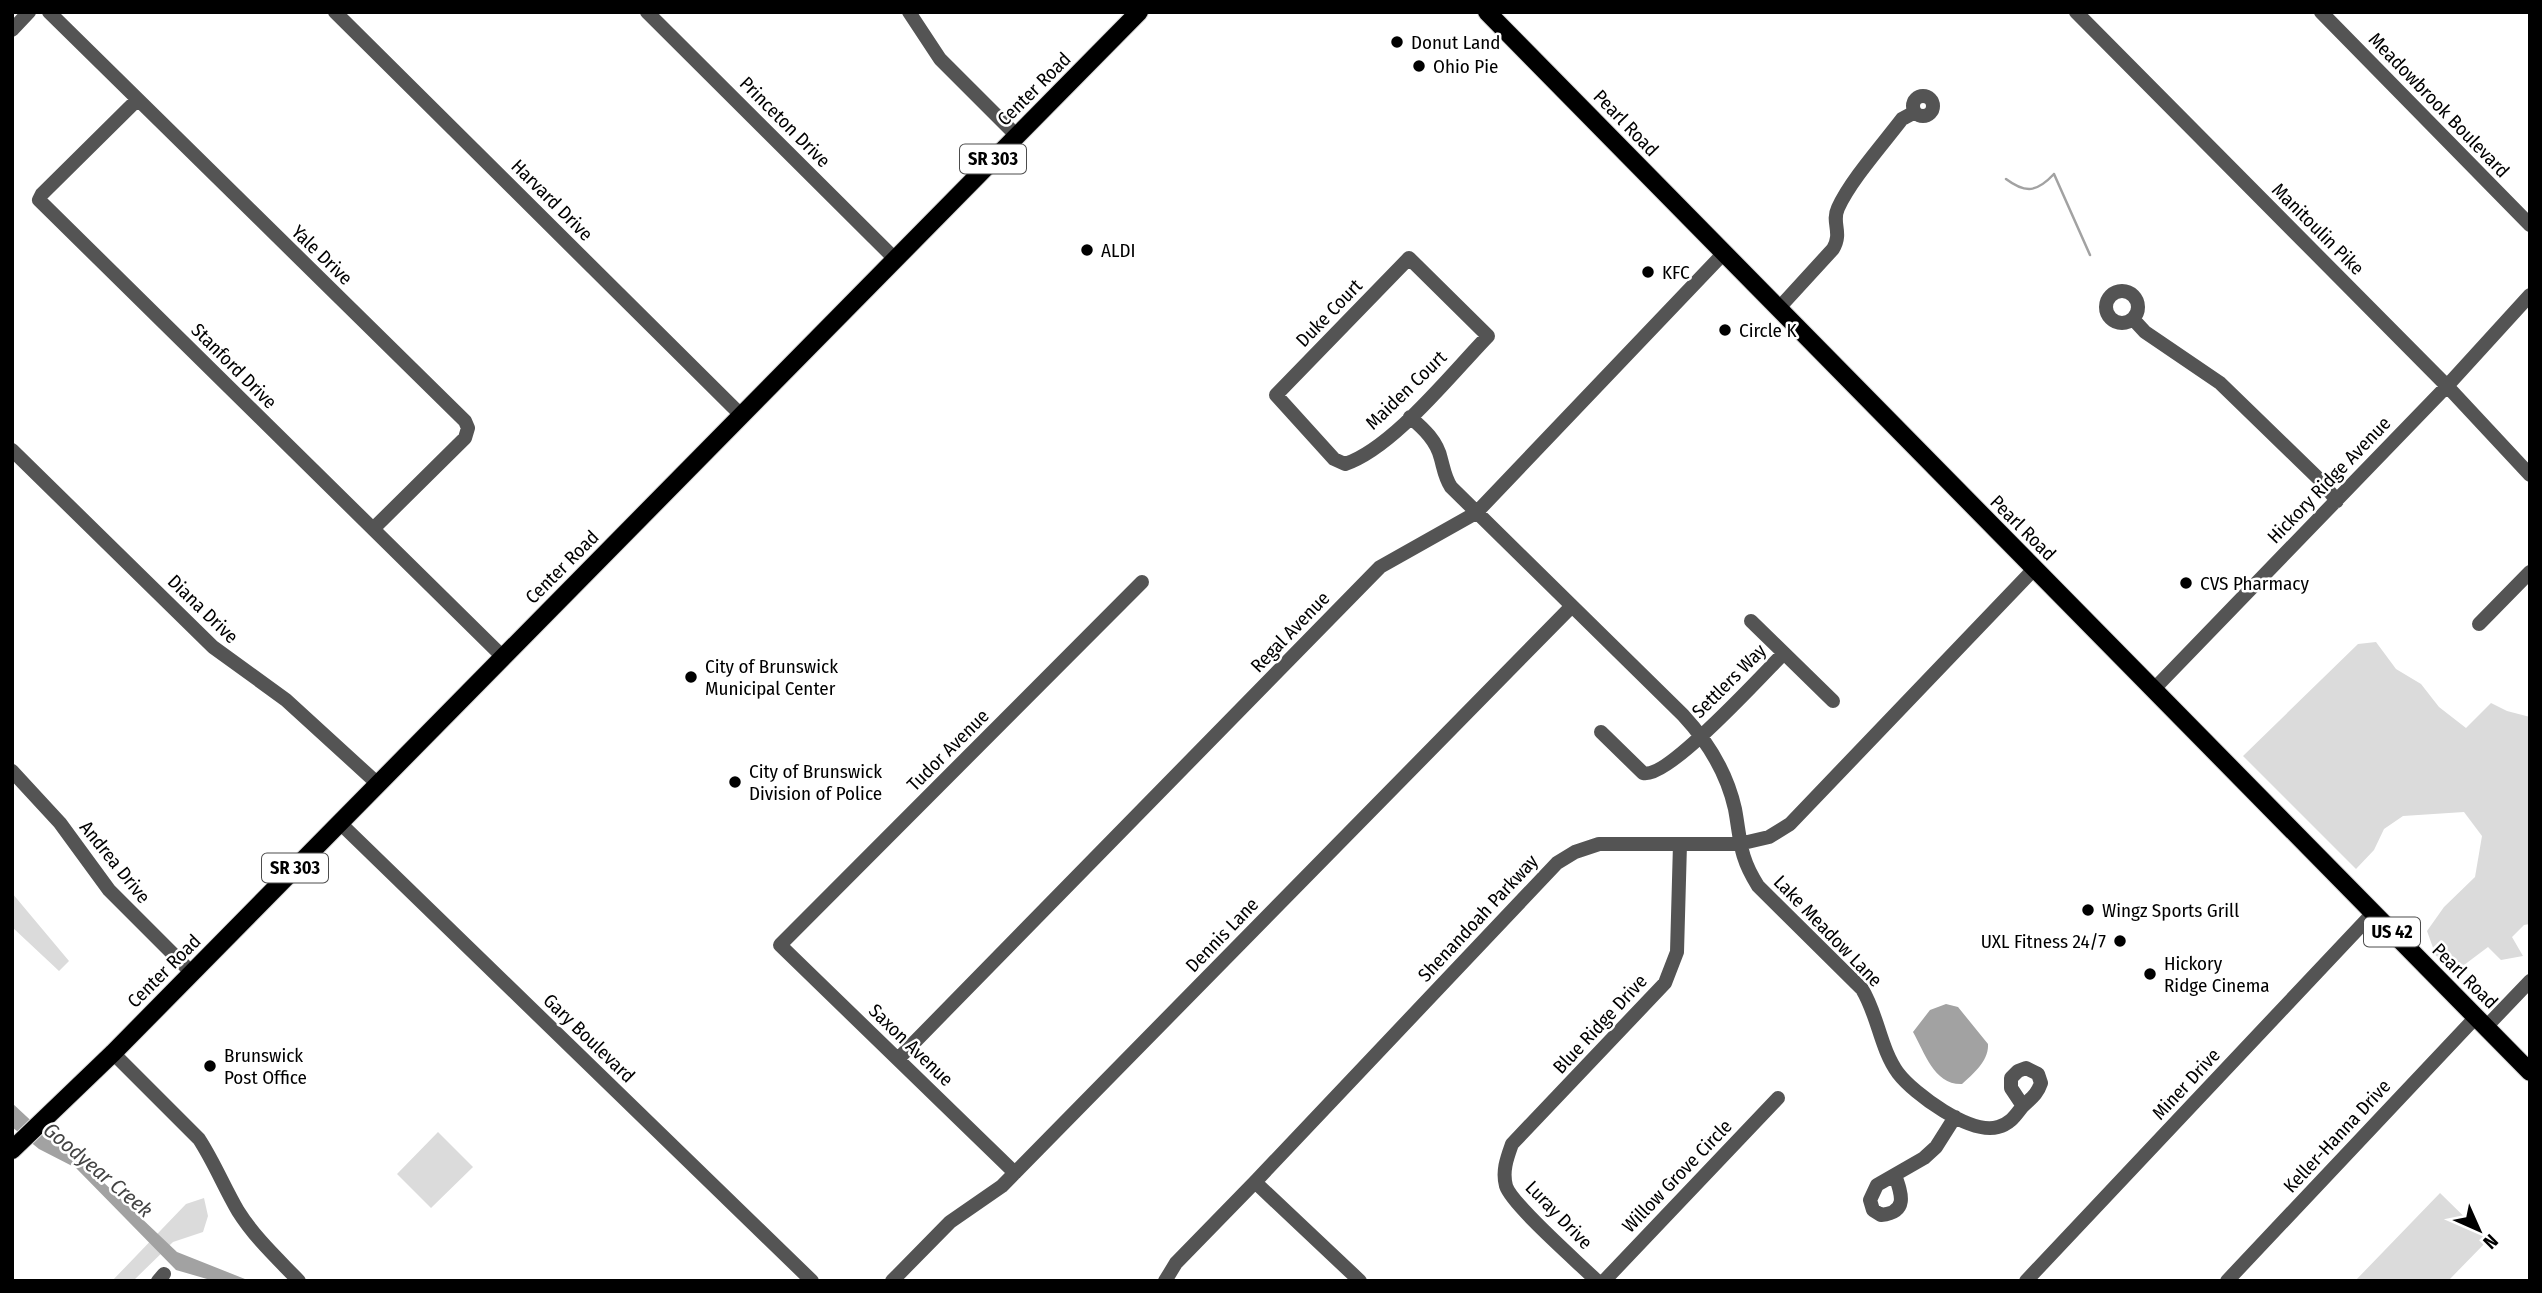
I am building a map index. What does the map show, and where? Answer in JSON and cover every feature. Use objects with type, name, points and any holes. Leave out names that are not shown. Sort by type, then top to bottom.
[{"type":"main road","name":"Center Road","points":[[18,1144],[113,1053],[1139,12]]},
{"type":"main road","name":"Pearl Road","points":[[1487,12],[2530,1072]]},
{"type":"street","points":[[12,30],[29,12]]},
{"type":"street","name":"Yale Drive","points":[[49,12],[465,421],[468,428],[465,438],[373,529]]},
{"type":"street","name":"Harvard Drive","points":[[335,12],[741,415]]},
{"type":"street","name":"Princeton Drive","points":[[648,12],[895,259]]},
{"type":"street","points":[[909,12],[940,59],[1017,136]]},
{"type":"street","name":"Manitoulin Pike","points":[[2077,12],[2530,475]]},
{"type":"street","name":"Meadowbrook Boulevard","points":[[2321,12],[2530,225]]},
{"type":"street","name":"Stanford Drive","points":[[136,100],[39,200],[503,657]]},
{"type":"street","points":[[1778,309],[1833,249],[1839,238],[1835,220],[1840,203],[1902,119],[1915,112]]},
{"type":"street","name":"Regal Avenue","points":[[898,1059],[1380,567],[1476,513],[1724,253]]},
{"type":"street","name":"Maiden Court","points":[[1345,464],[1358,460],[1388,439],[1488,335],[1409,258]]},
{"type":"street","name":"Duke Court","points":[[1345,464],[1335,459],[1276,395],[1409,258]]},
{"type":"street","name":"Hickory Ridge Avenue","points":[[2154,689],[2446,387],[2530,295]]},
{"type":"street","points":[[2133,319],[2145,332],[2220,383],[2321,481],[2337,500]]},
{"type":"street","name":"Lake Meadow Lane","points":[[1410,417],[1426,431],[1435,445],[1451,487],[1683,715],[1701,737],[1721,769],[1730,790],[1745,866],[1758,886],[1863,989],[1898,1073],[1922,1097],[1955,1117],[1981,1127],[1997,1128],[2013,1120],[2023,1106]]},
{"type":"street","name":"Diana Drive","points":[[12,450],[213,647],[286,700],[378,784]]},
{"type":"street","name":"Shenandoah Parkway","points":[[1165,1281],[1175,1263],[1558,863],[1575,852],[1599,844],[1739,844],[1769,836],[1790,824],[2034,569]]},
{"type":"street","points":[[2479,624],[2530,572]]},
{"type":"street","name":"Tudor Avenue","points":[[780,945],[1142,582]]},
{"type":"street","name":"Dennis Lane","points":[[892,1281],[950,1222],[1002,1186],[1572,606]]},
{"type":"street","name":"Settlers Way","points":[[1751,621],[1833,701]]},
{"type":"street","name":"Settlers Way","points":[[1601,732],[1643,773],[1648,774],[1660,769],[1701,737],[1784,653]]},
{"type":"street","name":"Andrea Drive","points":[[12,771],[60,824],[109,890],[192,973]]},
{"type":"street","name":"Gary Boulevard","points":[[340,823],[812,1281]]},
{"type":"street","name":"Blue Ridge Drive","points":[[1504,1169],[1512,1144],[1665,983],[1677,952],[1680,844]]},
{"type":"street","name":"Miner Drive","points":[[2026,1281],[2373,913]]},
{"type":"street","name":"Saxon Avenue","points":[[780,945],[1015,1172]]},
{"type":"street","name":"Keller-Hanna Drive","points":[[2227,1281],[2481,1022],[2530,981]]},
{"type":"street","points":[[113,1053],[199,1139],[237,1209],[256,1236],[299,1281]]},
{"type":"street","name":"Willow Grove Circle","points":[[1604,1281],[1778,1098]]},
{"type":"street","points":[[1895,1175],[1924,1158],[1936,1147],[1955,1117]]},
{"type":"street","name":"Luray Drive","points":[[1504,1169],[1506,1188],[1518,1204],[1597,1281]]},
{"type":"street","points":[[1255,1182],[1360,1281]]},
{"type":"shaded area","points":[[2376,642],[2396,669],[2421,684],[2439,707],[2466,728],[2491,703],[2507,711],[2530,717],[2530,924],[2524,925],[2512,937],[2523,956],[2501,960],[2488,947],[2464,965],[2436,956],[2427,931],[2444,907],[2475,877],[2482,836],[2464,812],[2403,816],[2384,829],[2374,850],[2356,869],[2243,756],[2358,644]]},
{"type":"shaded area","points":[[12,893],[69,961],[59,971],[12,927]]},
{"type":"shaded area","points":[[1946,1004],[1958,1007],[1988,1044],[1983,1061],[1962,1084],[1952,1083],[1937,1074],[1913,1032],[1930,1010]]},
{"type":"shaded area","points":[[12,1103],[100,1179],[177,1252],[250,1281],[214,1281],[176,1270],[76,1168],[39,1149],[12,1127]]},
{"type":"shaded area","points":[[438,1132],[473,1167],[431,1208],[397,1174]]},
{"type":"shaded area","points":[[2440,1193],[2488,1240],[2448,1281],[2355,1281]]},
{"type":"shaded area","points":[[204,1198],[208,1216],[203,1232],[173,1242],[133,1281],[112,1281],[186,1204]]},
{"type":"waterway","points":[[2054,174],[2090,255]]},
{"type":"waterway","points":[[2006,179],[2020,187],[2031,189],[2054,174]]},
{"type":"place","name":"Donut Land","points":[[1397,42]]},
{"type":"place","name":"Ohio Pie","points":[[1419,66]]},
{"type":"place","name":"ALDI","points":[[1087,250]]},
{"type":"place","name":"KFC","points":[[1648,272]]},
{"type":"place","name":"Circle K","points":[[1725,330]]},
{"type":"place","name":"CVS Pharmacy","points":[[2186,583]]},
{"type":"place","name":"City of Brunswick Municipal Center","points":[[691,677]]},
{"type":"place","name":"City of Brunswick Division of Police","points":[[735,782]]},
{"type":"place","name":"Wingz Sports Grill","points":[[2088,910]]},
{"type":"place","name":"UXL Fitness 24/7","points":[[2120,941]]},
{"type":"place","name":"Hickory Ridge Cinema","points":[[2150,974]]},
{"type":"place","name":"Brunswick Post Office","points":[[210,1066]]},
{"type":"water label","name":"Goodyear Creek","points":[[98,1170]]}]
